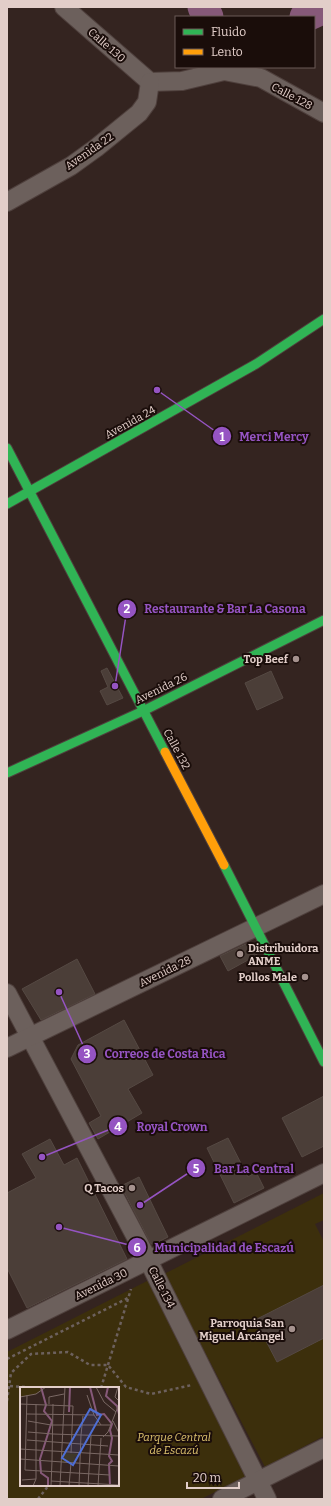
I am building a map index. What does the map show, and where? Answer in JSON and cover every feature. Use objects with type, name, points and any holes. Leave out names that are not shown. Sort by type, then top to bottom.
[{"type":"street","name":"Calle 130","points":[[64,7],[150,82]]},
{"type":"street","name":"Calle 128","points":[[150,82],[182,81],[224,71],[261,78],[324,113]]},
{"type":"street","name":"Avenida 22","points":[[7,202],[71,166],[139,113],[147,102],[150,82]]},
{"type":"street","name":"Avenida 24","points":[[7,504],[256,364],[324,319]]},
{"type":"street","name":"Calle 132","points":[[7,448],[29,493],[257,927],[324,1062]]},
{"type":"street","name":"Avenida 26","points":[[7,773],[143,711],[324,620]]},
{"type":"street","name":"Avenida 28","points":[[7,1048],[324,894]]},
{"type":"street","name":"Calle 134","points":[[7,993],[148,1260],[267,1499]]},
{"type":"street","name":"Avenida 30","points":[[7,1330],[324,1173]]},
{"type":"street","points":[[222,1499],[324,1448]]},
{"type":"path","points":[[101,1387],[134,1280],[128,1271]]},
{"type":"path","points":[[7,1359],[128,1298]]},
{"type":"path","points":[[27,1349],[31,1354]]},
{"type":"path","points":[[7,1401],[10,1386],[10,1373],[31,1354],[68,1352],[90,1365],[108,1365]]},
{"type":"path","points":[[108,1365],[126,1387],[151,1394],[189,1386],[207,1377]]},
{"type":"path","points":[[10,1386],[24,1387]]},
{"type":"path","points":[[38,1499],[48,1486]]},
{"type":"green space","points":[[324,1193],[324,1220],[315,1224],[324,1242],[324,1285],[256,1320],[277,1362],[324,1338],[324,1436],[265,1467],[164,1274]]},
{"type":"green space","name":"Parque Central de Escazú","points":[[153,1278],[251,1474],[201,1499],[7,1499],[7,1352]]},
{"type":"building","points":[[107,668],[123,698],[107,705],[100,691],[108,687],[101,671]]},
{"type":"building","points":[[271,671],[283,698],[257,710],[245,683]]},
{"type":"building","name":"Distribuidora ANME","points":[[250,942],[257,955],[228,971],[220,956]]},
{"type":"building","points":[[77,959],[95,994],[41,1020],[22,989]]},
{"type":"building","points":[[124,1020],[153,1075],[128,1089],[142,1113],[98,1139],[89,1123],[101,1116],[71,1059],[78,1045]]},
{"type":"building","points":[[324,1096],[324,1146],[302,1157],[282,1118]]},
{"type":"building","points":[[228,1138],[248,1177],[256,1172],[264,1188],[234,1203],[207,1148]]},
{"type":"building","points":[[50,1139],[64,1165],[77,1158],[127,1259],[27,1308],[7,1268],[7,1193],[36,1178],[22,1154]]},
{"type":"building","points":[[139,1177],[168,1237],[154,1244],[151,1244],[121,1186]]},
{"type":"building","name":"Parroquia San Miguel Arcángel","points":[[324,1285],[324,1338],[277,1362],[255,1320]]},
{"type":"waterway","points":[[203,7],[208,16]]},
{"type":"waterway","points":[[307,16],[318,11],[320,7]]},
{"type":"traffic: fast","points":[[7,504],[256,364],[324,319]]},
{"type":"traffic: fast","points":[[7,448],[165,752]]},
{"type":"traffic: fast","points":[[7,773],[143,711],[324,620]]},
{"type":"traffic: fast","points":[[224,865],[324,1062]]},
{"type":"traffic: slow","points":[[165,752],[224,865]]},
{"type":"place","name":"Merci Mercy","points":[[157,390]]},
{"type":"place","name":"Top Beef","points":[[296,659]]},
{"type":"place","name":"Restaurante & Bar La Casona","points":[[115,686]]},
{"type":"place","name":"Distribuidora ANME","points":[[240,954]]},
{"type":"place","name":"Pollos Male","points":[[305,977]]},
{"type":"place","name":"Correos de Costa Rica","points":[[59,992]]},
{"type":"place","name":"Royal Crown","points":[[42,1157]]},
{"type":"place","name":"Q Tacos","points":[[132,1188]]},
{"type":"place","name":"Bar La Central","points":[[140,1205]]},
{"type":"place","name":"Municipalidad de Escazú","points":[[59,1227]]},
{"type":"place","name":"Parroquia San Miguel Arcángel","points":[[292,1329]]}]
